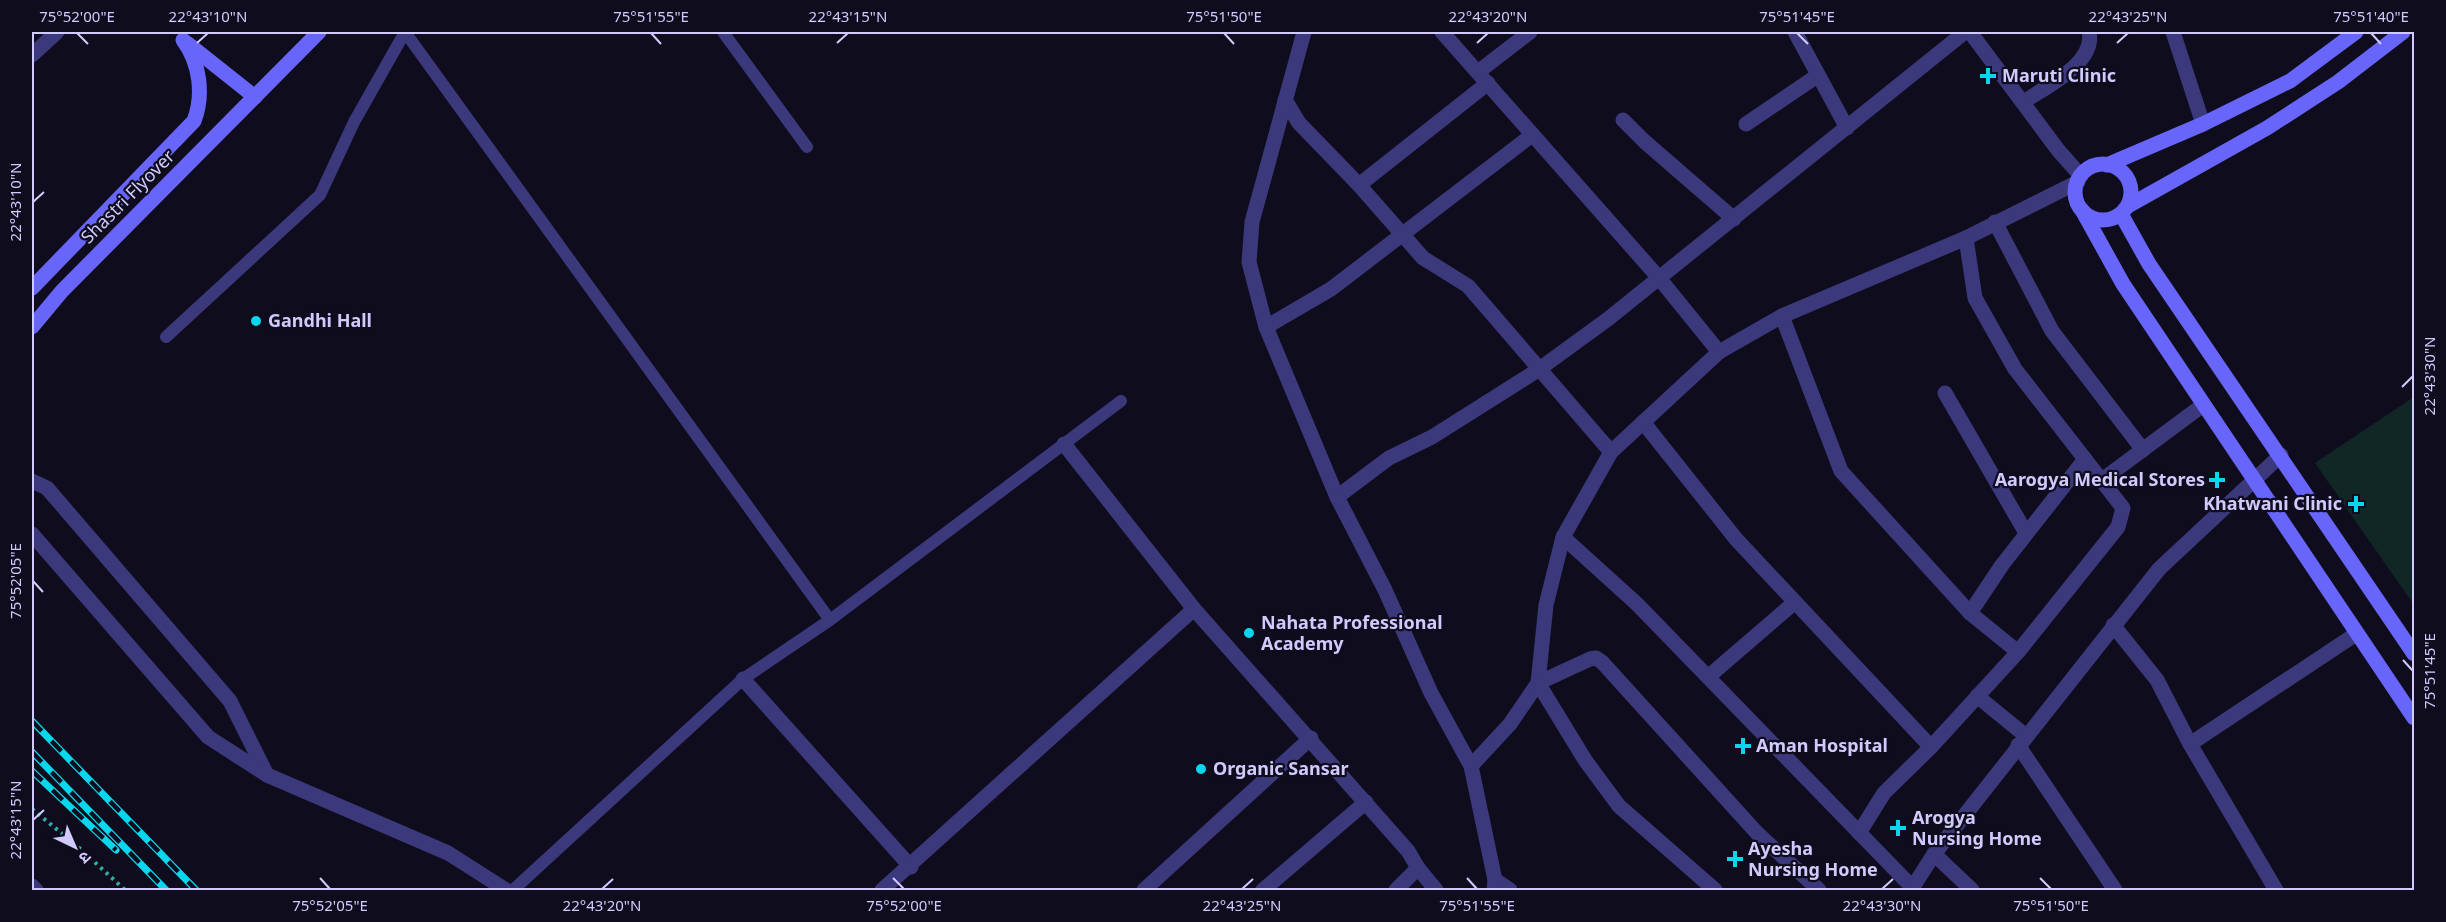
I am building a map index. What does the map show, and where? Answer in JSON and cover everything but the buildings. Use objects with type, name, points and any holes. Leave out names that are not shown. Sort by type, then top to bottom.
[{"type":"main road","name":"Shastri Flyover","points":[[32,327],[62,291],[319,32]]},
{"type":"main road","points":[[2356,32],[2290,81],[2203,124],[2106,165],[2092,167],[2080,179],[2076,196],[2123,284],[2252,480],[2415,718]]},
{"type":"main road","points":[[2082,210],[2097,219],[2114,218],[2267,128],[2338,82],[2403,32]]},
{"type":"main road","name":"Shastri Flyover","points":[[32,288],[194,121],[200,103],[198,76],[180,36]]},
{"type":"main road","points":[[180,36],[255,97]]},
{"type":"main road","points":[[2106,165],[2115,167],[2128,179],[2131,198],[2125,210]]},
{"type":"main road","points":[[2125,210],[2149,264],[2415,654]]},
{"type":"street","points":[[32,55],[57,32]]},
{"type":"street","points":[[1304,32],[1252,222],[1250,262],[1266,327],[1337,497],[1385,590],[1431,693],[1471,766],[1495,885],[1510,891]]},
{"type":"street","points":[[1442,32],[1659,278],[1719,352]]},
{"type":"street","points":[[1359,185],[1483,78],[1530,32]]},
{"type":"street","points":[[1795,32],[1847,128]]},
{"type":"street","points":[[1337,497],[1389,458],[1432,438],[1538,370],[1734,219],[1965,32]]},
{"type":"street","points":[[1471,766],[1510,724],[1538,683],[1546,605],[1563,537],[1611,452],[1719,352],[1782,316],[1966,238],[2080,179],[2025,101],[1970,32]]},
{"type":"street","points":[[2025,101],[2072,68],[2088,52],[2092,42],[2089,32]]},
{"type":"street","points":[[2190,32],[2174,35],[2203,124]]},
{"type":"street","points":[[1746,124],[1817,76]]},
{"type":"street","points":[[1285,100],[1299,123],[1359,185],[1400,235],[1423,258],[1468,286],[1611,452]]},
{"type":"street","points":[[1623,120],[1734,219]]},
{"type":"street","points":[[1266,327],[1331,289],[1532,135]]},
{"type":"street","points":[[1995,222],[2052,331],[2142,450]]},
{"type":"street","points":[[1860,833],[1884,793],[1931,747],[2018,652],[2118,527],[2123,508],[2015,369],[1975,297],[1966,238]]},
{"type":"street","points":[[1782,316],[1841,471],[1970,613],[2018,652]]},
{"type":"street","points":[[1944,393],[2026,533]]},
{"type":"street","points":[[2102,480],[2203,405]]},
{"type":"street","points":[[1643,422],[1736,539],[1931,747]]},
{"type":"street","points":[[1064,444],[1194,609],[1366,802],[1408,851],[1436,891]]},
{"type":"street","points":[[1563,537],[1637,604],[1912,889],[1934,854],[2159,569],[2281,455]]},
{"type":"street","points":[[1970,613],[2026,533],[2085,459]]},
{"type":"street","points":[[32,481],[47,488],[230,701],[267,775]]},
{"type":"street","points":[[32,534],[208,737],[267,775],[448,853],[506,891]]},
{"type":"street","points":[[1708,677],[1795,602]]},
{"type":"street","points":[[882,891],[1194,609]]},
{"type":"street","points":[[2113,625],[2157,680],[2190,744],[2276,891]]},
{"type":"street","points":[[2190,744],[2356,634]]},
{"type":"street","points":[[1538,683],[1590,659],[1596,658],[1602,662],[1757,833],[1819,891]]},
{"type":"street","points":[[744,679],[910,867]]},
{"type":"street","points":[[1538,683],[1585,760],[1619,806],[1715,891]]},
{"type":"street","points":[[1977,696],[2022,741],[2115,891]]},
{"type":"street","points":[[1144,891],[1311,738]]},
{"type":"street","points":[[1263,891],[1366,802]]},
{"type":"street","points":[[1934,854],[1972,891]]},
{"type":"street","points":[[1396,891],[1418,868]]},
{"type":"street","points":[[32,886],[36,891]]},
{"type":"lane","points":[[166,337],[320,195],[354,122],[405,32],[831,620]]},
{"type":"lane","points":[[723,32],[807,147]]},
{"type":"lane","points":[[513,891],[744,679],[831,620],[1121,401]]},
{"type":"path","points":[[32,809],[76,845],[125,891]]},
{"type":"green space","points":[[2414,397],[2414,605],[2315,463]]},
{"type":"railway","points":[[32,721],[196,890]]},
{"type":"railway","points":[[32,752],[166,890]]},
{"type":"railway","points":[[32,771],[116,850]]},
{"type":"place","name":"Maruti Clinic","points":[[1988,76]]},
{"type":"place","name":"Gandhi Hall","points":[[256,321]]},
{"type":"place","name":"Aarogya Medical Stores","points":[[2217,480]]},
{"type":"place","name":"Khatwani Clinic","points":[[2356,504]]},
{"type":"place","name":"Nahata Professional Academy","points":[[1249,633]]},
{"type":"place","name":"Aman Hospital","points":[[1743,746]]},
{"type":"place","name":"Organic Sansar","points":[[1201,769]]},
{"type":"place","name":"Arogya Nursing Home","points":[[1898,828]]},
{"type":"place","name":"Ayesha Nursing Home","points":[[1735,859]]}]
